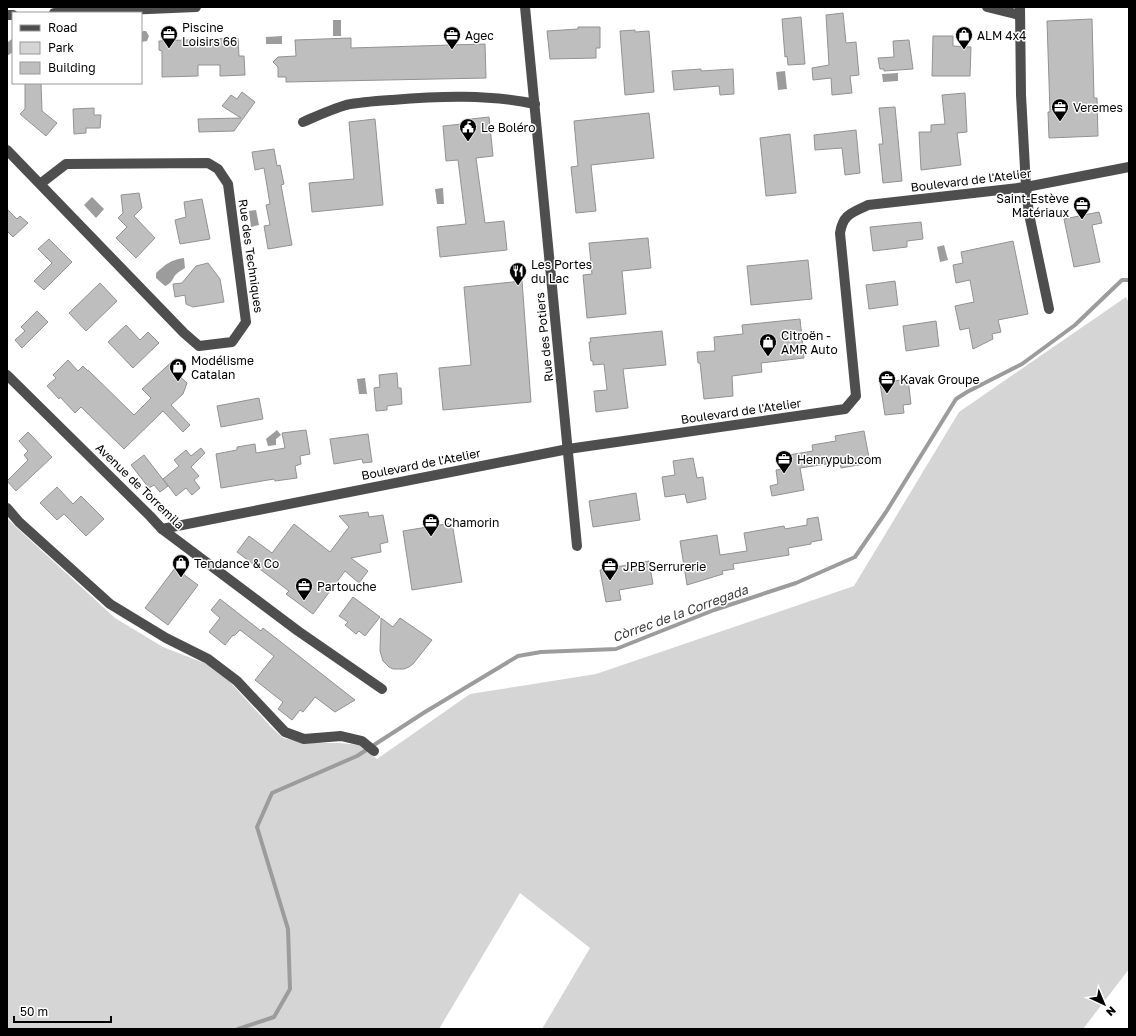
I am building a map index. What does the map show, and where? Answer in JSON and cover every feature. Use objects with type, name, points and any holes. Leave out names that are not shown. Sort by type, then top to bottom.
[{"type":"street","points":[[78,12],[196,7]]},
{"type":"street","name":"Rue des Potiers","points":[[525,7],[577,546]]},
{"type":"street","points":[[987,7],[1020,11],[1021,95],[1026,187],[1049,309]]},
{"type":"street","points":[[303,122],[345,106],[359,103],[411,98],[483,97],[516,100],[535,104]]},
{"type":"street","name":"Rue des Techniques","points":[[7,150],[40,184],[199,346],[232,342],[246,322],[228,184],[218,169],[208,163],[66,164],[40,184]]},
{"type":"street","name":"Boulevard de l'Atelier","points":[[162,529],[568,449],[845,409],[856,396],[840,233],[842,221],[850,214],[868,205],[1026,187],[1129,167]]},
{"type":"street","name":"Avenue de Torremila","points":[[7,375],[162,529],[298,631],[382,689]]},
{"type":"street","points":[[7,508],[18,522],[110,604],[166,638],[214,664],[237,681],[285,732],[304,739],[341,736],[367,743],[374,751]]},
{"type":"green space","points":[[1126,297],[1129,303],[1129,969],[1083,1029],[542,1029],[590,948],[520,893],[439,1029],[7,1029],[7,518],[115,618],[163,647],[209,665],[230,682],[283,738],[305,743],[341,743],[359,745],[377,759],[470,694],[596,674],[854,586],[959,412]]},
{"type":"shaded area","points":[[333,20],[341,20],[341,36],[333,36]]},
{"type":"shaded area","points":[[146,31],[149,36],[147,41],[142,42],[142,32]]},
{"type":"shaded area","points":[[282,36],[282,44],[266,44],[266,37]]},
{"type":"shaded area","points":[[12,39],[12,53],[7,56],[7,43]]},
{"type":"shaded area","points":[[785,71],[787,89],[778,90],[776,72]]},
{"type":"shaded area","points":[[898,73],[898,81],[883,82],[882,74]]},
{"type":"shaded area","points":[[443,188],[444,204],[437,204],[435,189]]},
{"type":"shaded area","points":[[92,197],[104,209],[96,218],[84,205]]},
{"type":"shaded area","points":[[256,210],[259,225],[251,227],[249,211]]},
{"type":"shaded area","points":[[944,245],[948,260],[940,262],[937,247]]},
{"type":"shaded area","points":[[184,258],[185,268],[176,274],[172,281],[168,284],[165,286],[156,278],[156,273],[166,265],[172,261]]},
{"type":"shaded area","points":[[365,378],[367,394],[359,394],[357,379]]},
{"type":"shaded area","points":[[277,430],[281,435],[276,439],[276,445],[268,446],[266,439]]},
{"type":"building","points":[[843,13],[846,43],[856,42],[859,75],[850,76],[852,93],[832,95],[831,78],[813,80],[812,68],[829,65],[826,15]]},
{"type":"building","points":[[801,17],[805,64],[788,65],[787,56],[785,57],[782,19]]},
{"type":"building","points":[[1092,19],[1094,98],[1097,98],[1098,136],[1049,138],[1048,112],[1050,112],[1047,21]]},
{"type":"building","points":[[578,27],[600,27],[600,48],[596,48],[596,58],[550,59],[547,31],[578,29]]},
{"type":"building","points":[[635,30],[635,32],[649,31],[654,92],[625,95],[620,31]]},
{"type":"building","points":[[933,36],[953,36],[953,46],[971,47],[970,76],[932,76]]},
{"type":"building","points":[[238,38],[239,56],[244,56],[245,75],[220,76],[220,65],[198,65],[198,76],[162,77],[162,51],[159,50],[159,41]]},
{"type":"building","points":[[351,38],[351,48],[485,44],[486,78],[286,82],[286,77],[278,77],[278,67],[273,62],[278,57],[296,56],[295,40]]},
{"type":"building","points":[[909,40],[913,69],[884,71],[884,69],[880,69],[878,58],[894,57],[893,41]]},
{"type":"building","points":[[701,69],[701,71],[733,69],[734,94],[720,95],[719,86],[674,90],[672,71]]},
{"type":"building","points":[[25,84],[41,84],[42,111],[57,123],[46,136],[20,114],[25,109]]},
{"type":"building","points":[[242,92],[255,102],[234,131],[199,132],[198,119],[241,118],[222,106],[231,95],[237,99]]},
{"type":"building","points":[[965,93],[967,132],[957,133],[961,165],[921,170],[919,132],[931,132],[931,125],[945,124],[942,95]]},
{"type":"building","points":[[895,107],[902,181],[883,183],[879,144],[883,144],[879,108]]},
{"type":"building","points":[[94,108],[94,115],[101,115],[100,128],[86,128],[86,133],[74,134],[73,109]]},
{"type":"building","points":[[649,113],[654,158],[591,165],[596,211],[576,213],[571,167],[578,166],[574,121]]},
{"type":"building","points":[[489,117],[493,156],[476,158],[485,223],[504,221],[507,250],[440,257],[437,227],[466,224],[458,160],[446,161],[443,126],[471,123],[471,119]]},
{"type":"building","points":[[375,119],[383,205],[312,212],[309,183],[354,179],[349,122]]},
{"type":"building","points":[[856,130],[860,173],[845,175],[842,148],[815,150],[814,135]]},
{"type":"building","points":[[790,134],[796,193],[766,196],[760,138]]},
{"type":"building","points":[[274,149],[277,166],[280,165],[284,184],[281,185],[292,245],[268,249],[264,226],[270,225],[266,205],[270,204],[264,168],[255,170],[252,152]]},
{"type":"building","points":[[139,193],[142,208],[134,216],[155,238],[136,258],[116,238],[127,227],[118,218],[123,213],[121,195]]},
{"type":"building","points":[[202,199],[210,239],[180,244],[175,220],[186,217],[184,202]]},
{"type":"building","points":[[7,209],[17,219],[20,216],[28,223],[13,237],[7,231]]},
{"type":"building","points":[[1099,212],[1102,223],[1092,225],[1100,262],[1074,267],[1064,219]]},
{"type":"building","points":[[921,222],[923,239],[907,241],[907,247],[873,251],[870,227]]},
{"type":"building","points":[[648,238],[651,268],[622,271],[626,314],[587,318],[583,275],[592,274],[589,243]]},
{"type":"building","points":[[49,239],[72,262],[44,290],[34,281],[52,263],[38,249]]},
{"type":"building","points":[[1013,241],[1028,314],[998,320],[1001,332],[992,334],[993,339],[973,349],[969,328],[960,330],[955,306],[974,302],[970,280],[956,283],[953,265],[963,263],[961,252]]},
{"type":"building","points":[[808,260],[812,299],[751,305],[747,266]]},
{"type":"building","points":[[208,263],[220,279],[224,302],[193,307],[186,304],[185,295],[175,297],[173,284],[182,283],[196,266]]},
{"type":"building","points":[[522,281],[531,402],[443,410],[439,368],[471,365],[464,287]]},
{"type":"building","points":[[895,281],[898,305],[869,309],[866,285]]},
{"type":"building","points":[[100,283],[117,301],[86,331],[69,313]]},
{"type":"building","points":[[37,311],[48,322],[22,348],[15,340],[25,331],[21,327]]},
{"type":"building","points":[[800,319],[804,358],[761,363],[762,372],[732,376],[733,396],[704,399],[700,363],[698,363],[697,352],[715,351],[714,337],[743,334],[742,325]]},
{"type":"building","points":[[936,321],[939,346],[906,351],[903,326]]},
{"type":"building","points":[[126,325],[140,340],[148,332],[159,343],[133,368],[108,342]]},
{"type":"building","points":[[662,331],[666,365],[623,369],[628,408],[596,412],[594,391],[607,390],[604,364],[593,365],[593,361],[591,361],[590,338]]},
{"type":"building","points":[[176,358],[186,368],[178,375],[187,383],[183,394],[171,405],[190,425],[183,432],[163,411],[124,449],[81,407],[75,413],[47,386],[56,378],[53,375],[68,360],[78,371],[83,366],[88,370],[134,415],[151,398],[142,389]]},
{"type":"building","points":[[397,373],[398,388],[401,388],[402,404],[387,406],[387,410],[376,411],[374,388],[380,387],[379,375]]},
{"type":"building","points":[[908,379],[911,404],[903,405],[904,413],[885,415],[880,383]]},
{"type":"building","points":[[259,398],[263,419],[221,427],[217,406]]},
{"type":"building","points":[[306,430],[310,454],[300,456],[301,464],[295,466],[297,478],[275,481],[274,479],[221,488],[216,454],[237,450],[237,447],[255,444],[256,453],[285,448],[282,433]]},
{"type":"building","points":[[864,431],[870,463],[841,468],[840,462],[800,468],[804,490],[772,496],[770,486],[778,484],[776,470],[784,469],[782,456],[813,451],[812,445],[836,441],[835,436]]},
{"type":"building","points":[[28,432],[52,457],[16,491],[7,481],[28,460],[24,455],[28,451],[19,441]]},
{"type":"building","points":[[368,434],[372,462],[363,463],[362,459],[334,464],[330,439]]},
{"type":"building","points":[[201,448],[205,453],[191,467],[199,476],[194,480],[200,488],[192,495],[186,488],[176,496],[163,479],[179,466],[174,460],[186,450],[191,456]]},
{"type":"building","points":[[144,455],[168,486],[160,492],[154,485],[149,488],[131,465]]},
{"type":"building","points":[[693,458],[697,478],[703,477],[706,499],[687,503],[685,494],[665,497],[662,477],[675,475],[673,461]]},
{"type":"building","points":[[57,487],[73,504],[81,496],[104,519],[86,536],[64,514],[57,520],[40,503]]},
{"type":"building","points":[[636,493],[640,520],[593,527],[589,501]]},
{"type":"building","points":[[368,512],[369,517],[383,515],[388,542],[380,544],[381,552],[351,558],[368,571],[359,583],[345,571],[313,614],[286,594],[289,591],[237,552],[249,536],[272,553],[294,524],[330,552],[349,527],[339,516]]},
{"type":"building","points":[[818,517],[822,540],[811,542],[811,544],[788,548],[789,555],[733,564],[734,569],[722,571],[723,574],[687,585],[680,541],[717,535],[720,555],[747,551],[744,533],[784,526],[785,529],[807,525],[807,519]]},
{"type":"building","points":[[452,523],[462,582],[412,590],[403,531]]},
{"type":"building","points":[[649,561],[653,584],[619,590],[621,600],[606,602],[600,570]]},
{"type":"building","points":[[175,568],[198,585],[168,625],[145,608]]},
{"type":"building","points":[[353,597],[380,617],[365,636],[359,631],[356,634],[345,625],[348,622],[339,616]]},
{"type":"building","points":[[220,599],[261,631],[263,628],[355,700],[335,712],[315,697],[303,712],[300,710],[292,720],[278,709],[283,702],[255,680],[274,656],[240,630],[232,636],[225,645],[209,632],[220,618],[211,610]]},
{"type":"building","points":[[381,618],[393,627],[400,618],[432,640],[409,667],[404,669],[393,669],[383,661],[380,651]]},
{"type":"waterway","name":"Còrrec de la Corregada","points":[[238,1029],[274,1017],[290,989],[288,929],[257,827],[272,793],[357,756],[425,712],[518,656],[541,652],[616,649],[714,610],[796,583],[855,557],[886,512],[956,399],[1022,364],[1075,325],[1122,280],[1129,280]]},
{"type":"place","name":"Piscine Loisirs 66","points":[[169,49]]},
{"type":"place","name":"Agec","points":[[452,50]]},
{"type":"place","name":"ALM 4x4","points":[[964,50]]},
{"type":"place","name":"Veremes","points":[[1060,122]]},
{"type":"place","name":"Le Boléro","points":[[468,142]]},
{"type":"place","name":"Saint-Estève Matériaux","points":[[1082,220]]},
{"type":"place","name":"Les Portes du Lac","points":[[518,286]]},
{"type":"place","name":"Citroën - AMR Auto","points":[[768,357]]},
{"type":"place","name":"Modélisme Catalan","points":[[178,382]]},
{"type":"place","name":"Kavak Groupe","points":[[887,394]]},
{"type":"place","name":"Henrypub.com","points":[[784,474]]},
{"type":"place","name":"Chamorin","points":[[431,537]]},
{"type":"place","name":"Tendance & Co","points":[[181,578]]},
{"type":"place","name":"JPB Serrurerie","points":[[610,581]]},
{"type":"place","name":"Partouche","points":[[304,601]]}]
